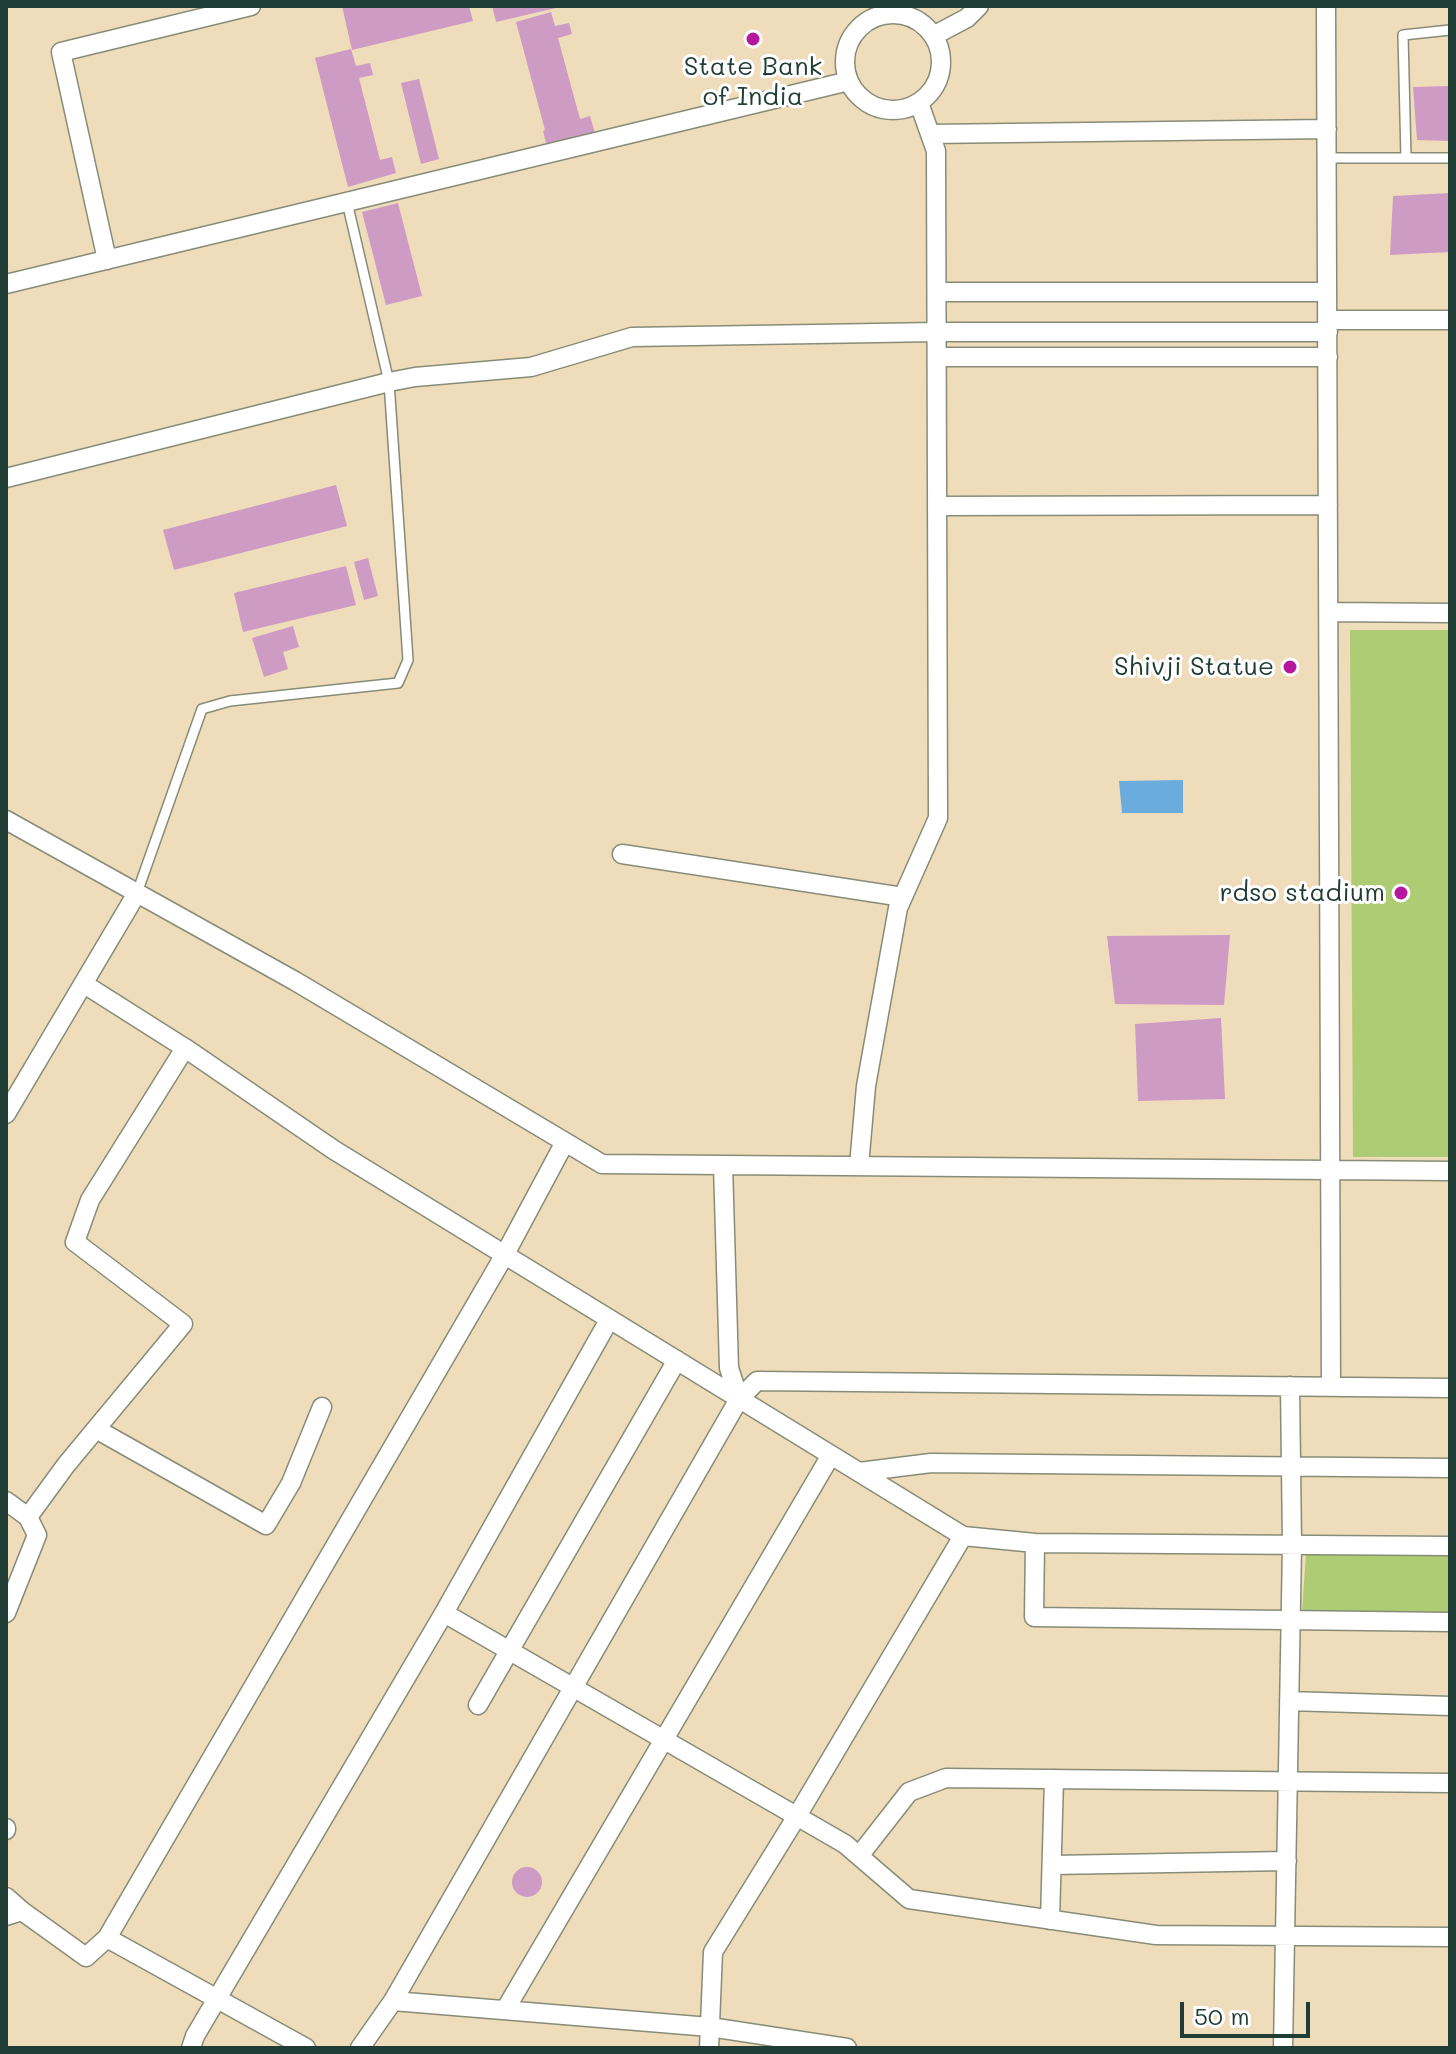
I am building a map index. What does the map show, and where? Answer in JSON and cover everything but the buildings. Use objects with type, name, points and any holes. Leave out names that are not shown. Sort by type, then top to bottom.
[{"type":"street","points":[[107,260],[61,52],[251,6]]},
{"type":"street","points":[[933,36],[967,18],[979,6]]},
{"type":"street","points":[[1326,6],[1331,1387]]},
{"type":"street","points":[[864,14],[903,15],[917,21],[933,36],[940,54],[940,73],[935,86],[919,103],[905,109],[882,110],[864,101],[852,89],[845,68],[845,52],[864,14]]},
{"type":"street","points":[[6,284],[849,81]]},
{"type":"street","points":[[859,1166],[866,1086],[898,908],[938,818],[936,151],[919,103]]},
{"type":"street","points":[[930,134],[1327,129]]},
{"type":"street","points":[[937,292],[1327,292]]},
{"type":"street","points":[[6,478],[389,382],[531,367],[632,337],[1328,326],[1450,320]]},
{"type":"street","points":[[937,357],[1328,357]]},
{"type":"street","points":[[937,506],[1328,505]]},
{"type":"street","points":[[1329,612],[1450,613]]},
{"type":"street","points":[[6,820],[295,981],[602,1164],[1450,1171]]},
{"type":"street","points":[[622,854],[903,897]]},
{"type":"street","points":[[6,1114],[137,893]]},
{"type":"street","points":[[84,984],[185,1048],[334,1150],[963,1536],[1035,1543],[1450,1546]]},
{"type":"street","points":[[28,1517],[66,1465],[183,1324],[75,1242],[90,1200],[185,1048]]},
{"type":"street","points":[[6,1897],[14,1913],[86,1957],[107,1938],[504,1256],[565,1142]]},
{"type":"street","points":[[723,1165],[729,1368],[739,1399]]},
{"type":"street","points":[[191,2048],[195,2036],[444,1613],[609,1320]]},
{"type":"street","points":[[478,1705],[677,1360]]},
{"type":"street","points":[[360,2048],[393,2001],[739,1399],[757,1381],[1450,1388]]},
{"type":"street","points":[[1283,2048],[1292,1545],[1290,1386]]},
{"type":"street","points":[[96,1429],[266,1525],[291,1483],[322,1407]]},
{"type":"street","points":[[505,2010],[831,1455]]},
{"type":"street","points":[[859,1472],[931,1463],[1450,1468]]},
{"type":"street","points":[[6,1501],[28,1517],[37,1535],[6,1613]]},
{"type":"street","points":[[709,2048],[713,1952],[963,1536]]},
{"type":"street","points":[[1035,1543],[1034,1617],[1450,1622]]},
{"type":"street","points":[[444,1613],[845,1844],[909,1899],[1156,1935],[1450,1937]]},
{"type":"street","points":[[1289,1701],[1450,1706]]},
{"type":"street","points":[[859,1856],[909,1792],[946,1778],[1450,1783]]},
{"type":"street","points":[[1050,1920],[1054,1779]]},
{"type":"street","points":[[1052,1865],[1287,1861]]},
{"type":"street","points":[[107,1938],[306,2048]]},
{"type":"street","points":[[393,2001],[710,2027],[847,2048]]},
{"type":"lane","points":[[1406,158],[1403,35],[1450,30]]},
{"type":"lane","points":[[1327,158],[1450,158]]},
{"type":"lane","points":[[137,893],[202,709],[230,701],[398,683],[408,660],[389,382],[347,202]]},
{"type":"green space","name":"rdso stadium","points":[[1350,630],[1450,630],[1450,1157],[1353,1157]]},
{"type":"green space","points":[[1306,1554],[1450,1556],[1450,1613],[1302,1612]]},
{"type":"water","points":[[1183,780],[1183,813],[1122,813],[1119,781]]},
{"type":"place","name":"State Bank of India","points":[[753,39]]},
{"type":"place","name":"Shivji Statue","points":[[1290,667]]},
{"type":"place","name":"rdso stadium","points":[[1401,893]]}]
